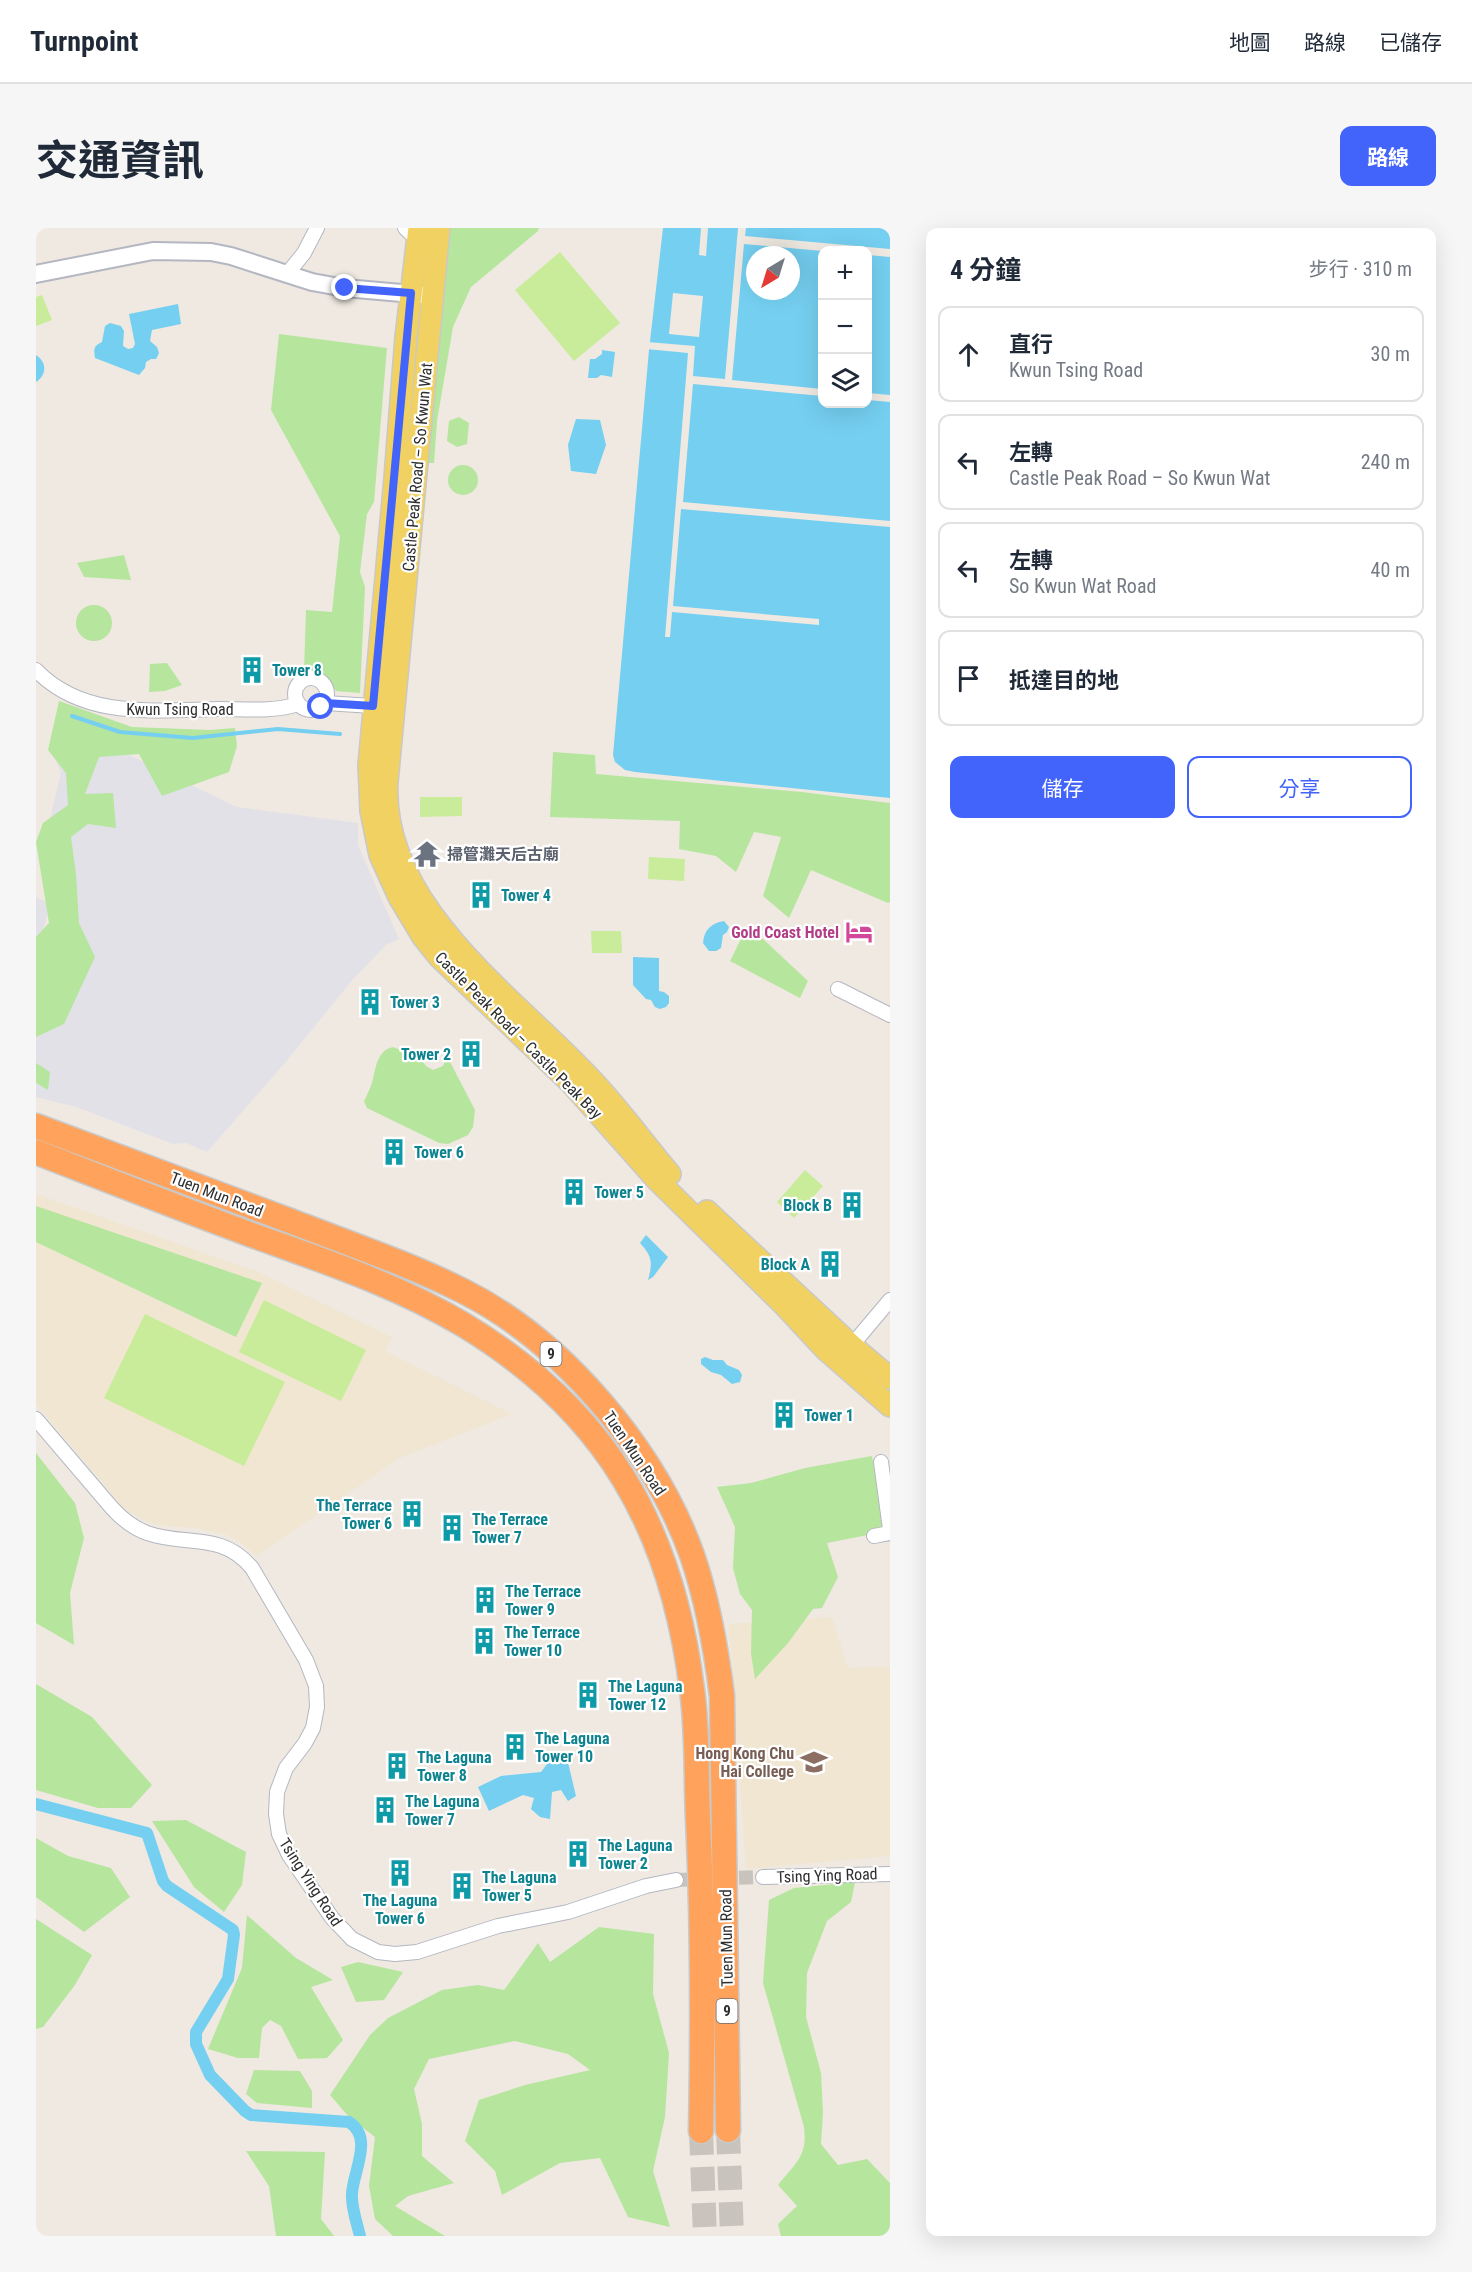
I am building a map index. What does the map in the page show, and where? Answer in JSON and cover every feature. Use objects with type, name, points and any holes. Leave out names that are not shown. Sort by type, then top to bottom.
[{"type":"highway","name":"Tuen Mun Road","points":[[36,1126],[375,1253],[464,1292],[502,1315],[568,1368],[596,1396],[622,1429],[672,1508],[691,1553],[715,1641],[722,1696],[728,2130]]},
{"type":"highway","name":"Tuen Mun Road","points":[[36,1152],[360,1275],[448,1316],[493,1345],[547,1385],[582,1421],[610,1459],[644,1516],[671,1580],[683,1629],[693,1694],[701,1895],[703,2037],[701,2131]]},
{"type":"main road","name":"Castle Peak Road – So Kwun Wat","points":[[395,706],[439,228]]},
{"type":"main road","name":"Castle Peak Road – So Kwun Wat","points":[[373,706],[411,293],[414,232]]},
{"type":"main road","name":"Castle Peak Road – Castle Peak Bay","points":[[373,706],[369,792],[376,838],[387,875],[423,937],[457,975],[538,1049],[657,1180],[785,1306],[845,1353],[890,1378]]},
{"type":"main road","name":"Castle Peak Road – Castle Peak Bay","points":[[395,706],[386,795],[393,841],[406,871],[447,934],[470,961],[587,1074],[622,1113],[653,1154],[694,1199],[845,1353],[890,1406]]},
{"type":"main road","points":[[845,1353],[890,1394]]},
{"type":"street","points":[[287,274],[304,253],[317,228]]},
{"type":"street","points":[[36,274],[134,254],[171,250],[211,252],[231,256],[312,282],[345,288],[434,296]]},
{"type":"street","name":"Kwun Tsing Road","points":[[36,670],[61,691],[93,703],[130,710],[273,708],[298,704]]},
{"type":"street","points":[[325,703],[326,687],[323,682],[314,677],[308,677],[298,683],[294,693],[298,704],[307,710],[312,710],[325,703],[373,706]]},
{"type":"street","points":[[838,989],[890,1015]]},
{"type":"street","points":[[845,1353],[890,1300]]},
{"type":"street","name":"Tsing Ying Road","points":[[36,1419],[125,1521],[154,1535],[208,1542],[227,1547],[252,1568],[306,1660],[314,1678],[317,1696],[313,1728],[282,1776],[277,1792],[276,1814],[279,1834],[290,1855],[332,1918],[352,1939],[378,1952],[410,1953],[498,1926],[568,1912],[646,1886],[676,1880]]},
{"type":"street","points":[[881,1462],[890,1529]]},
{"type":"street","points":[[873,1536],[890,1533]]},
{"type":"street","name":"Tsing Ying Road","points":[[763,1877],[890,1874]]},
{"type":"shaded area","points":[[52,752],[127,754],[237,807],[358,823],[358,845],[399,939],[386,945],[354,978],[284,1064],[207,1152],[186,1143],[173,1144],[76,1107],[36,1097],[36,1014],[73,909],[42,853],[61,772]]},
{"type":"shaded area","points":[[36,897],[50,904],[36,957]]},
{"type":"shaded area","points":[[36,1194],[258,1272],[392,1337],[385,1351],[512,1414],[400,1458],[256,1556],[242,1543],[225,1534],[194,1528],[163,1526],[144,1521],[123,1507],[36,1404]]},
{"type":"shaded area","name":"Hong Kong Chu Hai College","points":[[832,1617],[848,1668],[890,1666],[890,1856],[746,1869],[729,1624]]},
{"type":"green space","points":[[443,228],[539,228],[471,287],[453,327],[437,421],[434,463],[424,463]]},
{"type":"green space","points":[[560,252],[620,323],[574,361],[515,290]]},
{"type":"green space","points":[[42,295],[52,320],[36,326],[36,297]]},
{"type":"green space","points":[[279,334],[387,348],[374,502],[367,514],[360,572],[365,587],[360,693],[336,691],[324,674],[304,671],[306,610],[332,612],[340,536],[271,410]]},
{"type":"green space","points":[[459,417],[469,423],[467,444],[457,447],[447,441],[449,421]]},
{"type":"green space","points":[[463,465],[474,469],[478,480],[474,491],[463,495],[452,491],[448,480],[452,469]]},
{"type":"green space","points":[[124,555],[131,580],[84,577],[77,563]]},
{"type":"green space","points":[[94,605],[107,610],[112,623],[107,636],[94,641],[81,636],[76,623],[81,610]]},
{"type":"green space","points":[[167,663],[182,685],[165,691],[149,692],[150,664]]},
{"type":"green space","points":[[59,701],[132,727],[210,730],[235,728],[237,746],[229,772],[162,796],[139,754],[99,757],[85,794],[113,793],[116,828],[88,824],[71,837],[79,923],[95,957],[64,1024],[36,1037],[36,937],[49,923],[36,842],[43,823],[68,805],[66,773],[48,750]]},
{"type":"green space","points":[[553,752],[595,755],[596,774],[802,792],[890,803],[890,902],[811,870],[789,918],[763,896],[781,837],[754,832],[736,872],[716,856],[679,849],[680,821],[550,817]]},
{"type":"green space","points":[[420,797],[462,797],[462,816],[420,817]]},
{"type":"green space","points":[[649,857],[685,859],[684,881],[648,879]]},
{"type":"green space","points":[[748,925],[808,981],[800,998],[730,961]]},
{"type":"green space","points":[[591,931],[621,931],[622,953],[592,953]]},
{"type":"green space","points":[[393,1047],[419,1057],[426,1066],[433,1070],[443,1066],[447,1056],[475,1110],[473,1127],[468,1135],[448,1144],[439,1143],[367,1108],[364,1101],[380,1056]]},
{"type":"green space","points":[[36,1063],[50,1072],[48,1090],[36,1083]]},
{"type":"green space","points":[[805,1170],[823,1186],[794,1218],[777,1202]]},
{"type":"green space","points":[[36,1206],[262,1283],[236,1337],[36,1242]]},
{"type":"green space","points":[[264,1300],[366,1350],[341,1401],[239,1352]]},
{"type":"green space","points":[[145,1314],[285,1382],[244,1466],[104,1398]]},
{"type":"green space","points":[[36,1453],[75,1503],[84,1538],[70,1593],[74,1645],[36,1623]]},
{"type":"green space","points":[[872,1456],[883,1526],[868,1535],[827,1543],[838,1577],[822,1608],[813,1609],[788,1643],[755,1679],[751,1653],[752,1610],[740,1594],[733,1568],[735,1527],[717,1487],[751,1483],[805,1468]]},
{"type":"green space","points":[[36,1684],[92,1717],[152,1785],[131,1808],[98,1808],[36,1790]]},
{"type":"green space","points":[[186,1820],[246,1852],[242,1885],[224,1912],[194,1887],[152,1821]]},
{"type":"green space","points":[[36,1838],[68,1856],[111,1868],[130,1897],[84,1932],[36,1897]]},
{"type":"green space","points":[[855,1882],[851,1902],[827,1921],[807,1973],[806,2017],[821,2073],[823,2113],[821,2144],[838,2165],[867,2159],[890,2183],[890,2236],[781,2236],[778,2224],[797,2206],[778,2185],[799,2159],[805,2137],[763,1983],[769,1900],[794,1888]]},
{"type":"green space","points":[[247,1915],[296,1958],[333,1980],[311,1987],[343,2040],[327,2058],[298,2059],[281,2026],[270,2020],[262,2028],[259,2058],[238,2058],[208,2049],[242,1968]]},
{"type":"green space","points":[[36,1919],[92,1955],[75,1985],[43,2027],[36,2029]]},
{"type":"green space","points":[[599,1927],[654,1934],[653,1994],[669,2053],[665,2117],[653,2171],[670,2227],[628,2217],[600,2158],[560,2163],[502,2195],[495,2171],[465,2141],[479,2100],[525,2085],[590,2070],[568,2054],[515,2041],[429,2059],[414,2089],[422,2124],[422,2156],[454,2183],[408,2196],[395,2206],[445,2236],[393,2236],[375,2219],[369,2186],[375,2137],[349,2117],[330,2095],[370,2035],[388,2018],[442,1990],[478,1985],[504,1990],[538,1943],[550,1962]]},
{"type":"green space","points":[[358,1962],[403,1972],[384,2000],[356,2002],[341,1967]]},
{"type":"green space","points":[[254,2070],[300,2071],[312,2091],[312,2108],[257,2103],[246,2094]]},
{"type":"green space","points":[[246,2151],[325,2152],[321,2219],[334,2236],[276,2236],[269,2186]]},
{"type":"water","points":[[663,228],[890,228],[890,798],[635,772],[625,770],[615,762],[613,755],[649,350]]},
{"type":"water","points":[[178,304],[181,324],[152,330],[150,341],[157,347],[159,353],[156,359],[146,362],[145,368],[139,375],[95,358],[95,348],[102,342],[105,326],[110,323],[121,326],[124,331],[123,346],[128,349],[133,348],[135,344],[129,314]]},
{"type":"water","points":[[602,350],[615,352],[612,377],[601,375],[597,378],[588,378],[590,359],[595,359],[602,354]]},
{"type":"water","points":[[36,355],[44,365],[44,372],[36,382]]},
{"type":"water","points":[[576,419],[600,420],[606,445],[596,474],[571,471],[568,445]]},
{"type":"water","points":[[724,921],[729,927],[723,935],[721,948],[709,951],[703,943],[705,934],[712,925]]},
{"type":"water","points":[[633,957],[659,958],[659,991],[669,996],[669,1003],[666,1007],[660,1009],[655,1007],[651,1000],[646,999],[633,985]]},
{"type":"water","points":[[646,1235],[668,1257],[653,1277],[648,1280],[650,1260],[640,1243]]},
{"type":"water","points":[[705,1357],[723,1360],[727,1365],[739,1370],[742,1375],[740,1382],[732,1384],[721,1375],[711,1372],[701,1364],[701,1359]]},
{"type":"water","points":[[566,1754],[576,1796],[568,1801],[561,1790],[552,1792],[550,1819],[540,1817],[531,1809],[534,1798],[523,1795],[489,1811],[478,1787],[501,1776],[541,1772],[550,1760]]},
{"type":"pier","points":[[701,228],[708,228],[706,256],[699,255]]},
{"type":"pier","points":[[738,228],[746,228],[745,236],[857,246],[818,246],[818,251],[800,249],[800,246],[744,244],[732,380],[818,389],[818,396],[693,384],[683,502],[890,521],[890,527],[681,509],[673,606],[819,619],[819,625],[672,612],[670,637],[665,637],[688,353],[646,349],[647,342],[695,346],[693,376],[725,379]]},
{"type":"pier","points":[[872,247],[890,249],[890,257],[872,255]]},
{"type":"pier","points":[[673,293],[703,296],[699,337],[669,334]]},
{"type":"pier","points":[[872,393],[890,395],[890,402],[872,400]]},
{"type":"waterway","points":[[72,716],[120,732],[193,738],[278,729],[340,734]]},
{"type":"waterway","points":[[36,1804],[147,1833],[163,1881],[167,1886],[233,1930],[228,1979],[196,2032],[196,2044],[210,2075],[251,2115],[349,2122],[356,2129],[361,2146],[352,2199],[360,2236]]},
{"type":"tunnel","points":[[676,1880],[763,1877]]},
{"type":"tunnel","points":[[728,2130],[732,2236]]},
{"type":"tunnel","points":[[701,2131],[705,2236]]},
{"type":"place","name":"Tower 8","points":[[252,670]]},
{"type":"place","name":"掃管灘天后古廟","points":[[427,854]]},
{"type":"place","name":"Tower 4","points":[[481,895]]},
{"type":"place","name":"Gold Coast Hotel","points":[[859,932]]},
{"type":"place","name":"Tower 3","points":[[370,1002]]},
{"type":"place","name":"Tower 2","points":[[471,1054]]},
{"type":"place","name":"Tower 6","points":[[394,1152]]},
{"type":"place","name":"Tower 5","points":[[574,1192]]},
{"type":"place","name":"Block B","points":[[852,1205]]},
{"type":"place","name":"Block A","points":[[830,1264]]},
{"type":"place","name":"Tower 1","points":[[784,1415]]},
{"type":"place","name":"The Terrace Tower 6","points":[[412,1514]]},
{"type":"place","name":"The Terrace Tower 7","points":[[452,1528]]},
{"type":"place","name":"The Terrace Tower 9","points":[[485,1600]]},
{"type":"place","name":"The Terrace Tower 10","points":[[484,1641]]},
{"type":"place","name":"The Laguna Tower 12","points":[[588,1695]]},
{"type":"place","name":"The Laguna Tower 10","points":[[515,1747]]},
{"type":"place","name":"Hong Kong Chu Hai College","points":[[814,1762]]},
{"type":"place","name":"The Laguna Tower 8","points":[[397,1766]]},
{"type":"place","name":"The Laguna Tower 7","points":[[385,1810]]},
{"type":"place","name":"The Laguna Tower 2","points":[[578,1854]]},
{"type":"place","name":"The Laguna Tower 6","points":[[400,1873]]},
{"type":"place","name":"The Laguna Tower 5","points":[[462,1886]]},
{"type":"route","points":[[321,707],[325,703],[373,706],[411,293],[345,288]]}]
